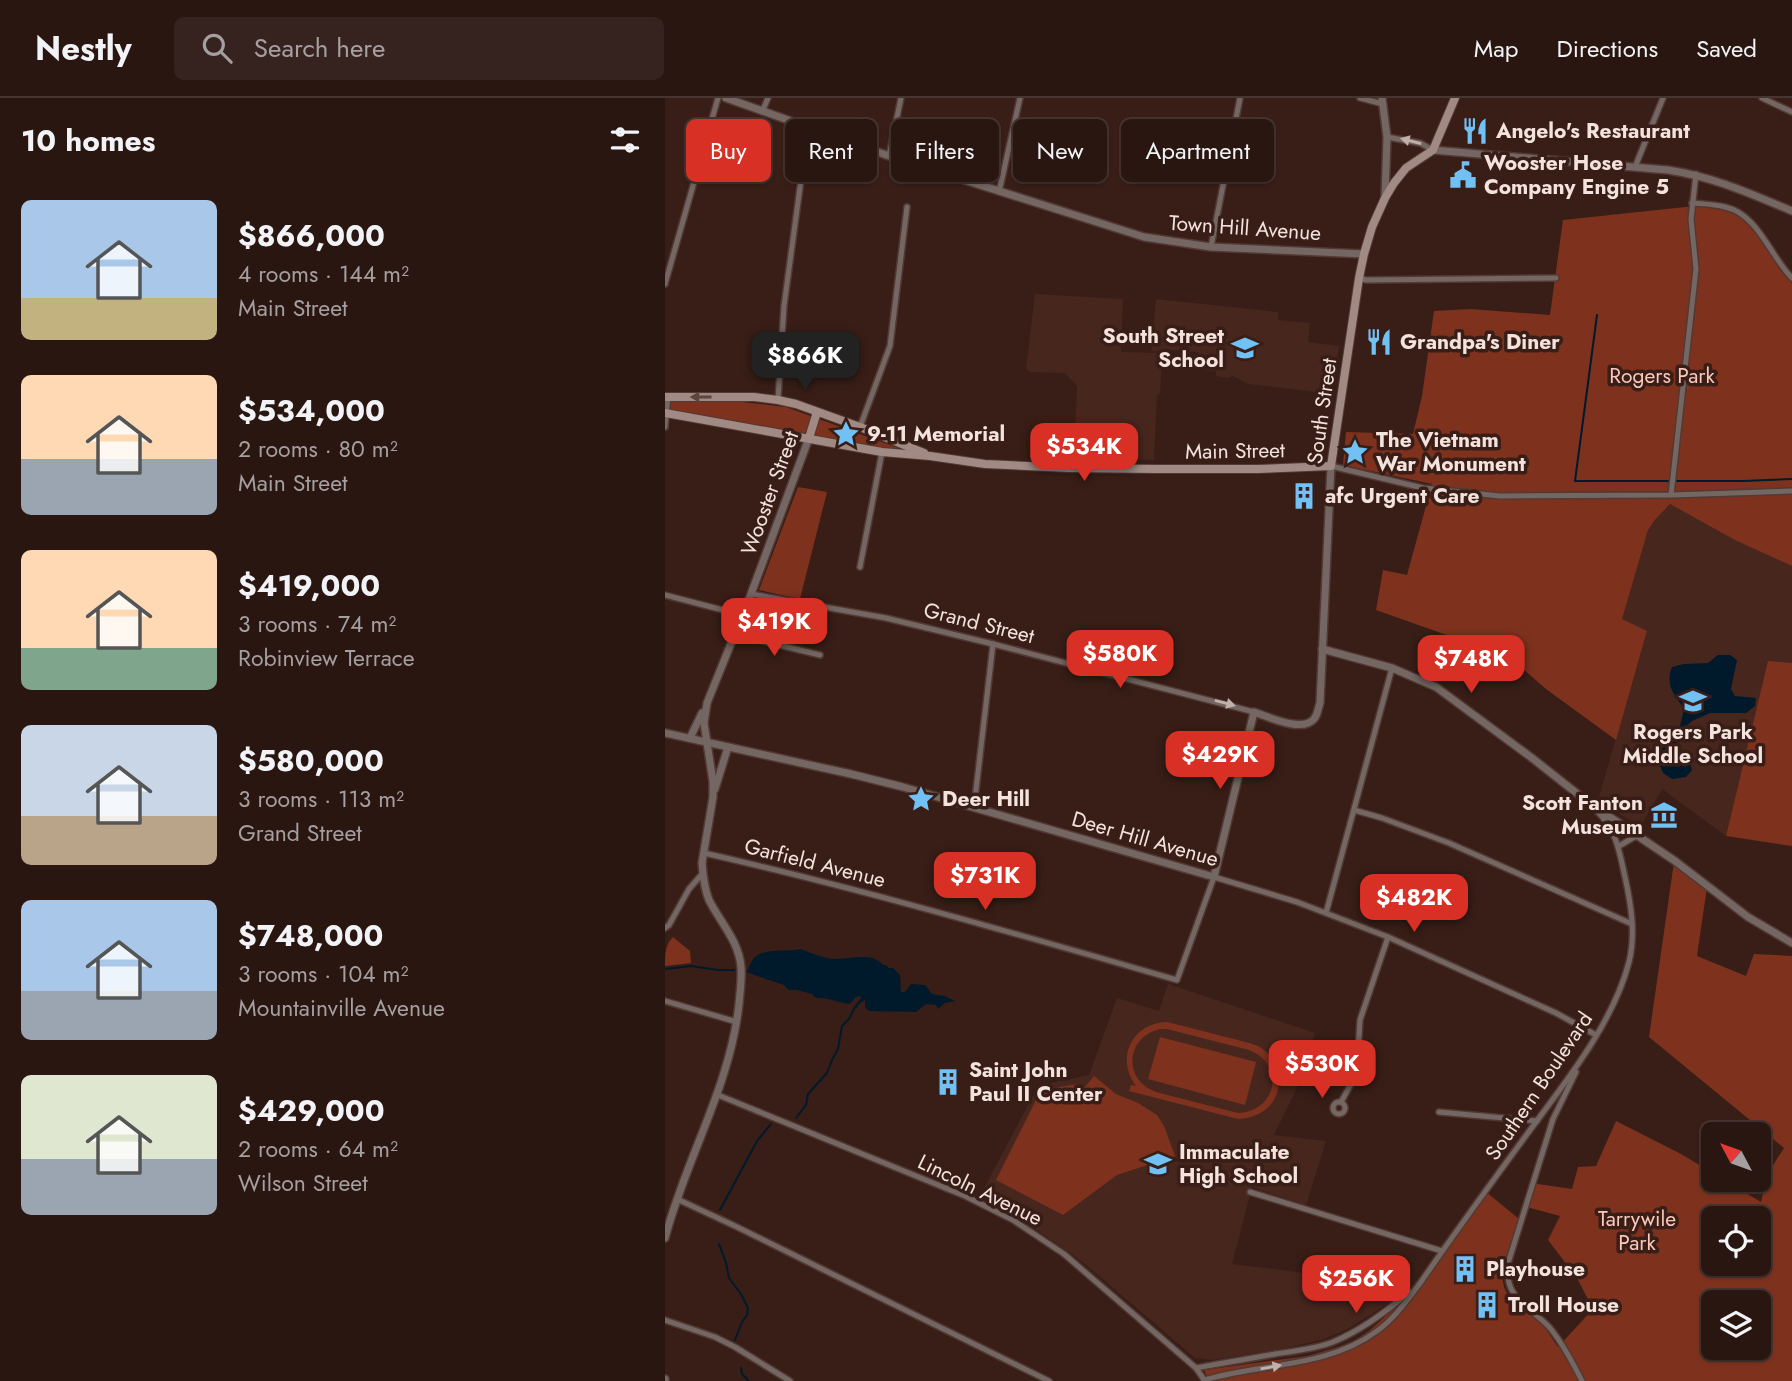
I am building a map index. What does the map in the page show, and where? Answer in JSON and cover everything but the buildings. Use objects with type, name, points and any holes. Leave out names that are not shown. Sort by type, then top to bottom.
[{"type":"main road","points":[[1433,150],[1455,98]]},
{"type":"main road","name":"South Street","points":[[1331,466],[1364,254],[1385,198],[1394,183],[1406,168],[1433,150]]},
{"type":"main road","name":"Main Street","points":[[666,397],[754,397],[778,400],[860,427],[930,456]]},
{"type":"main road","name":"Wooster Street","points":[[809,438],[817,412]]},
{"type":"main road","name":"Main Street","points":[[666,414],[882,452],[985,464],[1068,468],[1258,469],[1331,466]]},
{"type":"street","points":[[665,284],[718,98]]},
{"type":"street","name":"Town Hill Avenue","points":[[726,98],[785,120]]},
{"type":"street","points":[[762,112],[768,98]]},
{"type":"street","points":[[890,156],[901,98]]},
{"type":"street","points":[[999,192],[1020,98]]},
{"type":"street","points":[[1211,247],[1240,98]]},
{"type":"street","points":[[1360,98],[1383,101],[1387,137],[1385,198]]},
{"type":"street","points":[[1635,167],[1663,98]]},
{"type":"street","points":[[1762,98],[1792,112]]},
{"type":"street","points":[[1387,137],[1420,143],[1433,150],[1696,174],[1792,211]]},
{"type":"street","name":"Town Hill Avenue","points":[[877,152],[1144,237],[1211,247],[1364,254]]},
{"type":"street","points":[[1671,495],[1696,269],[1692,203],[1696,174]]},
{"type":"street","points":[[778,400],[784,306],[801,182]]},
{"type":"street","points":[[1692,203],[1727,207],[1741,213],[1751,221],[1775,258],[1792,278]]},
{"type":"street","points":[[860,427],[890,346],[907,207]]},
{"type":"street","points":[[1359,278],[1556,278]]},
{"type":"street","points":[[665,427],[666,397]]},
{"type":"street","name":"Wooster Street","points":[[690,738],[751,594],[809,438]]},
{"type":"street","points":[[859,567],[882,452]]},
{"type":"street","points":[[1331,466],[1423,488],[1500,496],[1792,491]]},
{"type":"street","name":"South Street","points":[[1277,719],[1304,725],[1312,721],[1320,703],[1331,466]]},
{"type":"street","name":"Grand Street","points":[[751,594],[886,618],[1277,719]]},
{"type":"street","points":[[665,595],[742,615]]},
{"type":"street","points":[[734,634],[820,655]]},
{"type":"street","points":[[974,807],[993,644]]},
{"type":"street","points":[[1322,649],[1392,668],[1436,687],[1589,803],[1675,861],[1748,917],[1792,943]]},
{"type":"street","points":[[1326,913],[1392,668]]},
{"type":"street","name":"Wooster Street","points":[[707,703],[703,723],[713,797]]},
{"type":"street","points":[[1214,877],[1254,712]]},
{"type":"street","name":"Deer Hill Avenue","points":[[665,733],[851,774],[1296,901],[1388,937],[1556,1013],[1596,1035]]},
{"type":"street","points":[[665,1238],[668,1212],[677,1199],[718,1095],[737,1022],[741,979],[738,950],[709,899],[703,873],[713,797],[728,747]]},
{"type":"street","name":"Southern Boulevard","points":[[1421,1282],[1391,1308],[1352,1334],[1331,1343],[1196,1368],[1205,1380],[1314,1359],[1357,1343],[1377,1331],[1395,1315],[1421,1282],[1580,1063],[1624,979],[1630,959],[1632,924],[1619,846],[1611,827],[1589,803]]},
{"type":"street","points":[[1354,810],[1449,843],[1632,924]]},
{"type":"street","points":[[1619,846],[1636,835]]},
{"type":"street","name":"Garfield Avenue","points":[[704,853],[897,900],[1177,980],[1214,877]]},
{"type":"street","points":[[665,928],[689,889],[703,873]]},
{"type":"street","points":[[1341,1102],[1357,1067],[1360,1020],[1388,937]]},
{"type":"street","points":[[665,1001],[737,1022]]},
{"type":"street","points":[[1580,1063],[1553,1119],[1509,1261],[1508,1279],[1519,1300],[1558,1338],[1582,1381]]},
{"type":"street","name":"Lincoln Avenue","points":[[718,1095],[967,1196],[1013,1220],[1064,1254],[1196,1368]]},
{"type":"street","points":[[1439,1112],[1537,1121]]},
{"type":"street","points":[[1250,1192],[1442,1251]]},
{"type":"street","points":[[677,1199],[1049,1381]]},
{"type":"street","points":[[665,1320],[735,1347],[790,1381]]},
{"type":"shaded area","points":[[1035,294],[1123,299],[1121,352],[1162,353],[1154,460],[1074,458],[1077,386],[1065,373],[1031,372],[1026,369]]},
{"type":"shaded area","name":"South Street School","points":[[1156,299],[1278,312],[1278,320],[1310,323],[1308,342],[1339,346],[1332,394],[1248,384],[1233,376],[1216,376],[1216,371],[1198,369],[1198,352],[1151,351]]},
{"type":"shaded area","name":"Rogers Park Middle School","points":[[1670,504],[1792,566],[1792,663],[1768,662],[1726,836],[1662,789],[1640,827],[1598,800],[1647,632],[1621,620],[1648,530]]},
{"type":"shaded area","name":"Immaculate High School","points":[[1168,984],[1315,1033],[1296,1090],[1274,1135],[1326,1141],[1306,1205],[1252,1187],[1232,1264],[1298,1272],[1397,1298],[1346,1330],[1321,1340],[1286,1348],[1213,1360],[1195,1358],[1084,1263],[1019,1217],[980,1196],[1038,1086],[1089,1075],[1117,998],[1159,1011]]},
{"type":"green space","name":"Rogers Park","points":[[1695,206],[1731,211],[1751,224],[1781,271],[1792,283],[1792,566],[1735,540],[1670,504],[1648,530],[1622,619],[1647,631],[1616,740],[1522,668],[1472,644],[1376,610],[1383,570],[1407,575],[1432,484],[1343,465],[1346,432],[1413,434],[1422,396],[1434,311],[1470,309],[1550,315],[1563,220]]},
{"type":"green space","points":[[665,401],[742,402],[786,407],[898,448],[897,452],[665,410]]},
{"type":"green space","points":[[798,487],[827,492],[800,599],[759,590]]},
{"type":"green space","points":[[1768,661],[1792,663],[1792,846],[1726,836]]},
{"type":"green space","name":"Tarrywile Park","points":[[1674,862],[1707,887],[1697,956],[1746,976],[1754,954],[1792,956],[1792,1381],[1209,1381],[1204,1370],[1308,1356],[1351,1343],[1369,1331],[1397,1306],[1485,1191],[1519,1219],[1504,1267],[1505,1289],[1512,1300],[1542,1324],[1558,1347],[1593,1309],[1577,1278],[1548,1240],[1560,1216],[1523,1206],[1531,1183],[1572,1189],[1578,1167],[1596,1166],[1616,1121],[1701,1166],[1701,1192],[1744,1192],[1761,1202],[1763,1192],[1771,1192],[1771,1168],[1784,1148],[1771,1137],[1771,1122],[1752,1122],[1649,1037]]},
{"type":"green space","points":[[673,937],[690,951],[691,963],[665,966],[665,954]]},
{"type":"green space","points":[[1167,1022],[1250,1043],[1265,1050],[1274,1062],[1279,1076],[1278,1091],[1272,1103],[1259,1114],[1238,1119],[1129,1091],[1131,1085],[1136,1086],[1130,1075],[1127,1054],[1136,1035],[1155,1024]],"holes":[[[1167,1029],[1249,1050],[1261,1057],[1272,1076],[1268,1096],[1261,1105],[1251,1111],[1238,1113],[1156,1092],[1145,1086],[1133,1069],[1135,1049],[1149,1034]]]},
{"type":"green space","points":[[1160,1037],[1256,1062],[1245,1105],[1148,1079]]},
{"type":"green space","points":[[1094,1076],[1116,1094],[1157,1115],[1175,1156],[1117,1175],[1063,1215],[996,1180],[1041,1090],[1078,1084],[1070,1095],[1076,1098]]},
{"type":"water","points":[[1718,655],[1730,655],[1737,660],[1731,689],[1735,696],[1756,698],[1755,706],[1746,713],[1710,713],[1692,721],[1678,733],[1675,739],[1692,770],[1686,777],[1672,779],[1663,773],[1658,761],[1663,746],[1680,726],[1684,709],[1670,685],[1672,667],[1708,663]]},
{"type":"water","points":[[801,949],[830,959],[872,958],[893,968],[900,975],[901,992],[905,992],[911,984],[925,985],[932,994],[955,1001],[945,1003],[938,1009],[936,1005],[926,1004],[916,1012],[869,1011],[865,1007],[865,1000],[856,1009],[853,1008],[860,996],[850,1004],[816,998],[812,994],[789,990],[784,985],[746,972],[759,954]]},
{"type":"waterway","points":[[1597,315],[1575,481],[1792,479]]},
{"type":"waterway","points":[[665,969],[691,966],[734,970]]},
{"type":"waterway","points":[[796,1118],[806,1105],[808,1094],[827,1073],[838,1049],[842,1026],[854,1009]]},
{"type":"waterway","points":[[720,1210],[757,1141],[771,1124]]},
{"type":"waterway","points":[[719,1244],[729,1278],[748,1308],[735,1340]]},
{"type":"waterway","points":[[741,1368],[742,1374],[749,1381]]},
{"type":"place","name":"Angelo's Restaurant","points":[[1475,131]]},
{"type":"place","name":"Wooster Hose Company Engine 5","points":[[1463,175]]},
{"type":"place","name":"Grandpa's Diner","points":[[1379,342]]},
{"type":"place","name":"South Street School","points":[[1245,348]]},
{"type":"place","name":"9-11 Memorial","points":[[846,434]]},
{"type":"place","name":"The Vietnam War Monument","points":[[1355,452]]},
{"type":"place","name":"afc Urgent Care","points":[[1304,496]]},
{"type":"place","name":"Rogers Park Middle School","points":[[1693,701]]},
{"type":"place","name":"Deer Hill","points":[[921,799]]},
{"type":"place","name":"Scott Fanton Museum","points":[[1664,815]]},
{"type":"place","name":"Saint John Paul II Center","points":[[948,1082]]},
{"type":"place","name":"Immaculate High School","points":[[1158,1164]]},
{"type":"place","name":"Playhouse","points":[[1465,1269]]},
{"type":"place","name":"Troll House","points":[[1487,1305]]}]
